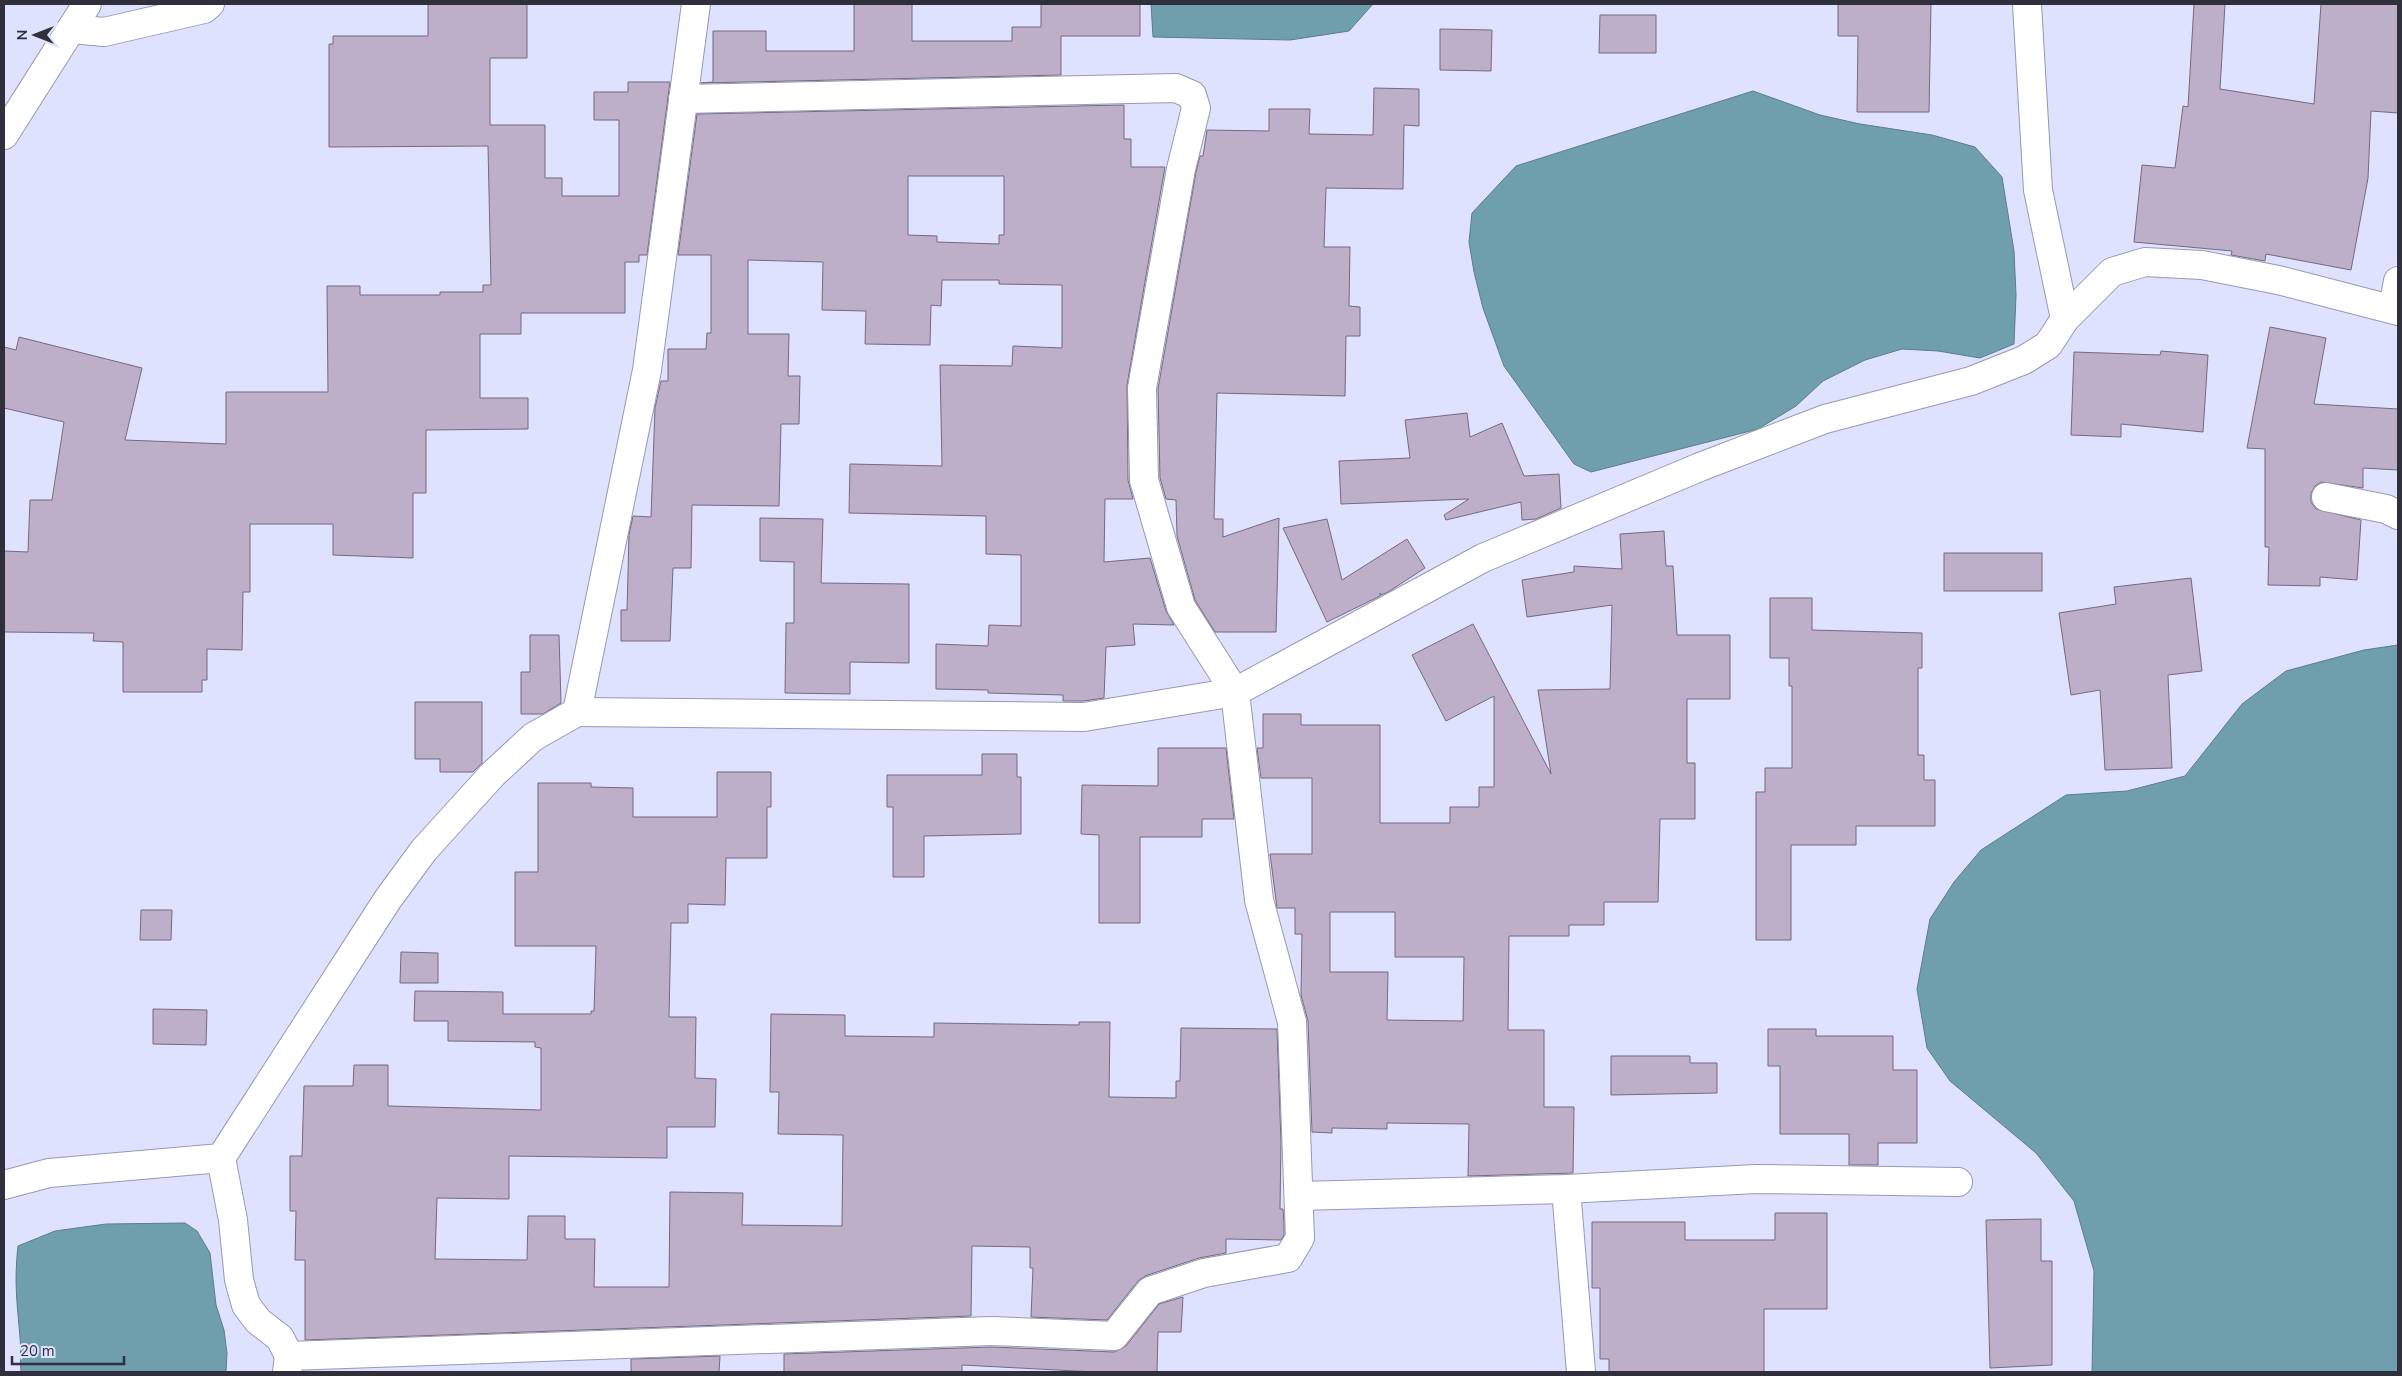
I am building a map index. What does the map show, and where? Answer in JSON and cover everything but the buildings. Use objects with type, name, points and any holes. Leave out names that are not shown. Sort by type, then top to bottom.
[{"type":"street","points":[[4,134],[87,4]]},
{"type":"street","points":[[71,28],[104,32],[204,9],[210,4]]},
{"type":"street","points":[[577,712],[646,370],[696,4]]},
{"type":"street","points":[[2027,4],[2038,190],[2065,319]]},
{"type":"street","points":[[683,99],[1176,88],[1192,95],[1196,108],[1181,169],[1142,388],[1144,480],[1181,607],[1235,692],[1259,900],[1292,1022],[1300,1196],[1300,1238],[1288,1258],[1204,1273],[1150,1291],[1114,1336],[991,1331],[288,1364],[280,1338],[258,1321],[246,1305],[239,1280],[233,1220],[221,1158],[388,900],[424,850],[493,774],[533,737],[577,712],[1084,716],[1235,692],[1483,558],[1700,467],[1825,419],[1971,381],[2024,360],[2048,345],[2065,319],[2112,272],[2145,262],[2202,265],[2278,280],[2396,310],[2398,282]]},
{"type":"street","points":[[2326,497],[2386,509],[2398,515]]},
{"type":"street","points":[[4,1185],[49,1173],[221,1158]]},
{"type":"street","points":[[1300,1196],[1566,1189],[1756,1179],[1958,1182]]},
{"type":"street","points":[[1566,1189],[1580,1372]]},
{"type":"water","points":[[1151,4],[1373,4],[1349,31],[1290,40],[1153,37]]},
{"type":"water","points":[[1753,91],[1820,115],[1860,124],[1932,135],[1975,147],[2002,177],[2014,251],[2016,295],[2014,344],[1980,358],[1938,351],[1902,349],[1865,360],[1823,381],[1796,406],[1758,429],[1591,472],[1574,464],[1504,366],[1483,308],[1474,272],[1469,242],[1472,213],[1516,166]]},
{"type":"water","points":[[2398,645],[2398,1372],[2092,1372],[2094,1271],[2074,1201],[2036,1153],[1950,1081],[1927,1048],[1917,989],[1930,919],[1954,882],[1981,850],[2066,795],[2127,791],[2185,776],[2242,704],[2286,671],[2364,650]]},
{"type":"water","points":[[185,1223],[197,1231],[210,1253],[216,1305],[224,1330],[227,1353],[226,1372],[21,1372],[16,1281],[18,1246],[55,1231],[106,1224]]}]
